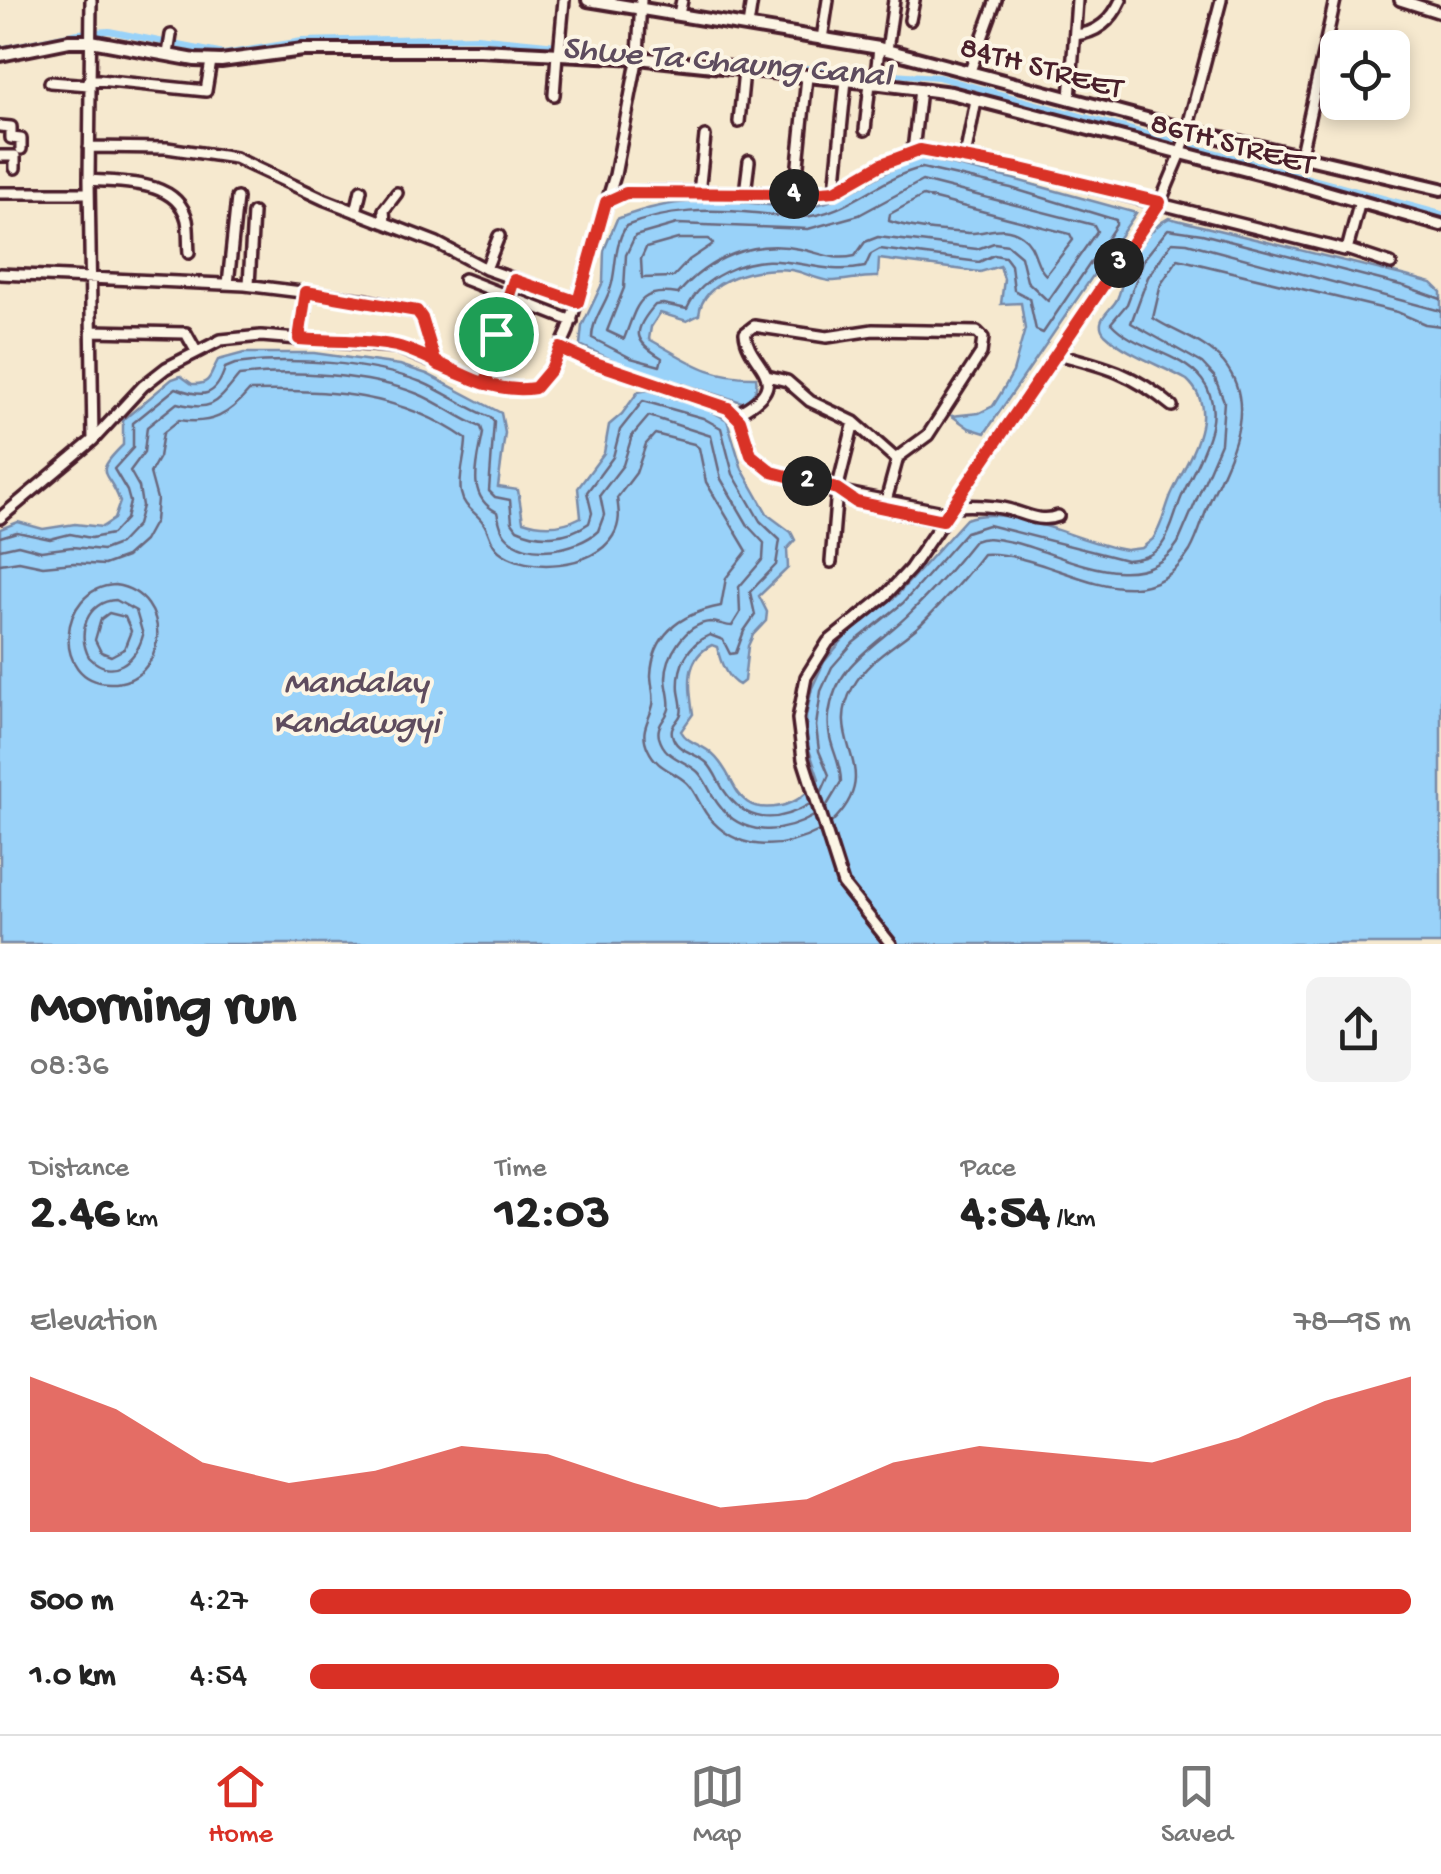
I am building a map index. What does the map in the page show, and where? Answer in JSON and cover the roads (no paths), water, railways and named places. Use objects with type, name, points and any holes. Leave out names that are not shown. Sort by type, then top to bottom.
[{"type":"main road","name":"84TH STREET","points":[[595,0],[641,4],[678,14],[883,49],[1188,130],[1441,190]]},
{"type":"main road","name":"86TH STREET","points":[[0,55],[91,35],[170,45],[211,60],[235,61],[303,50],[444,42],[729,63],[744,71],[807,78],[874,79],[976,100],[1441,225]]},
{"type":"street","points":[[91,0],[89,193],[94,440]]},
{"type":"street","points":[[554,95],[564,0]]},
{"type":"street","points":[[678,14],[682,0]]},
{"type":"street","points":[[748,26],[752,0]]},
{"type":"street","points":[[822,39],[828,0]]},
{"type":"street","points":[[865,130],[894,0]]},
{"type":"street","points":[[910,20],[914,0]]},
{"type":"street","points":[[970,71],[996,0]]},
{"type":"street","points":[[1070,98],[1077,0]]},
{"type":"street","points":[[1075,35],[1106,24],[1122,0]]},
{"type":"street","points":[[891,944],[850,894],[839,872],[799,744],[800,703],[806,677],[828,642],[895,586],[1160,202],[1188,130],[1221,0]]},
{"type":"street","points":[[1300,158],[1335,0]]},
{"type":"street","points":[[1400,0],[1441,13]]},
{"type":"street","points":[[0,518],[94,440],[143,386],[196,351],[221,340],[241,337],[397,346],[486,384],[535,388],[551,369],[572,321],[623,148],[638,54],[641,4]]},
{"type":"street","points":[[50,82],[206,91],[211,60]]},
{"type":"street","points":[[739,122],[744,71]]},
{"type":"street","points":[[795,194],[807,78]]},
{"type":"street","points":[[835,191],[846,80]]},
{"type":"street","points":[[913,151],[920,89]]},
{"type":"street","points":[[965,157],[976,100]]},
{"type":"street","points":[[0,126],[12,128],[11,138],[22,139],[21,149]]},
{"type":"street","points":[[699,192],[705,136]]},
{"type":"street","points":[[89,148],[166,148],[235,158],[461,254],[486,269],[578,302]]},
{"type":"street","points":[[606,202],[626,193],[835,191],[913,151],[965,157],[1160,202],[1391,264]]},
{"type":"street","points":[[0,156],[15,156],[15,168]]},
{"type":"street","points":[[746,193],[749,161]]},
{"type":"street","points":[[89,180],[152,186],[166,194],[187,220],[189,252]]},
{"type":"street","points":[[356,212],[361,190]]},
{"type":"street","points":[[0,193],[89,193]]},
{"type":"street","points":[[385,223],[384,210],[397,193]]},
{"type":"street","points":[[228,284],[237,198]]},
{"type":"street","points":[[1346,249],[1360,201]]},
{"type":"street","points":[[248,286],[253,213]]},
{"type":"street","points":[[486,269],[499,236]]},
{"type":"street","points":[[0,274],[228,284],[306,292],[417,311],[436,364]]},
{"type":"street","points":[[464,280],[572,321]]},
{"type":"street","points":[[486,384],[514,280]]},
{"type":"street","points":[[299,339],[306,292]]},
{"type":"street","points":[[885,504],[900,454],[928,435],[980,353],[984,338],[977,332],[873,330],[827,338],[754,326],[746,333],[746,340],[767,376],[783,379],[810,401],[854,422],[897,460]]},
{"type":"street","points":[[92,331],[186,333],[196,351]]},
{"type":"street","points":[[560,348],[722,404],[736,414],[751,455],[778,475],[840,488],[885,504],[948,513],[978,504],[1006,508],[1037,519],[1058,516]]},
{"type":"street","points":[[1057,354],[1114,368],[1145,383],[1172,406]]},
{"type":"street","points":[[736,414],[756,402],[767,376]]},
{"type":"street","points":[[831,562],[840,488],[854,422]]},
{"type":"water","points":[[922,158],[1136,213],[985,433],[952,416],[979,413],[993,406],[1013,372],[1025,329],[1021,303],[1001,304],[1004,279],[1000,266],[980,272],[879,259],[878,277],[830,281],[791,270],[749,272],[711,291],[699,315],[687,321],[660,313],[649,339],[712,371],[756,377],[755,392],[745,403],[627,367],[580,345],[582,326],[603,282],[604,250],[617,219],[691,201],[817,205]]},
{"type":"water","name":"Mandalay Kandawgyi","points":[[1169,218],[1432,283],[1441,292],[1441,944],[0,944],[0,529],[18,522],[43,529],[75,524],[102,527],[114,519],[120,502],[105,469],[123,445],[123,420],[172,379],[181,376],[192,384],[203,383],[210,378],[218,360],[244,353],[314,353],[400,365],[427,374],[501,413],[505,433],[498,487],[518,490],[523,521],[546,525],[560,525],[581,517],[578,488],[604,453],[609,425],[638,392],[648,390],[706,408],[727,420],[742,469],[768,515],[791,532],[795,540],[787,549],[788,568],[759,596],[767,612],[766,621],[748,646],[744,681],[739,685],[730,678],[717,647],[712,645],[703,651],[690,675],[693,714],[681,731],[721,763],[744,800],[765,808],[781,806],[803,796],[819,779],[807,744],[806,716],[812,688],[824,662],[846,636],[896,596],[966,519],[983,515],[1024,520],[1126,550],[1142,548],[1153,539],[1198,437],[1202,407],[1187,380],[1123,348],[1105,334],[1101,325],[1117,299],[1136,253],[1147,236]]},
{"type":"waterway","name":"Shwe Ta Chaung Canal","points":[[0,49],[78,33],[109,31],[224,54],[302,41],[476,37],[757,65],[938,77],[1441,214]]}]
